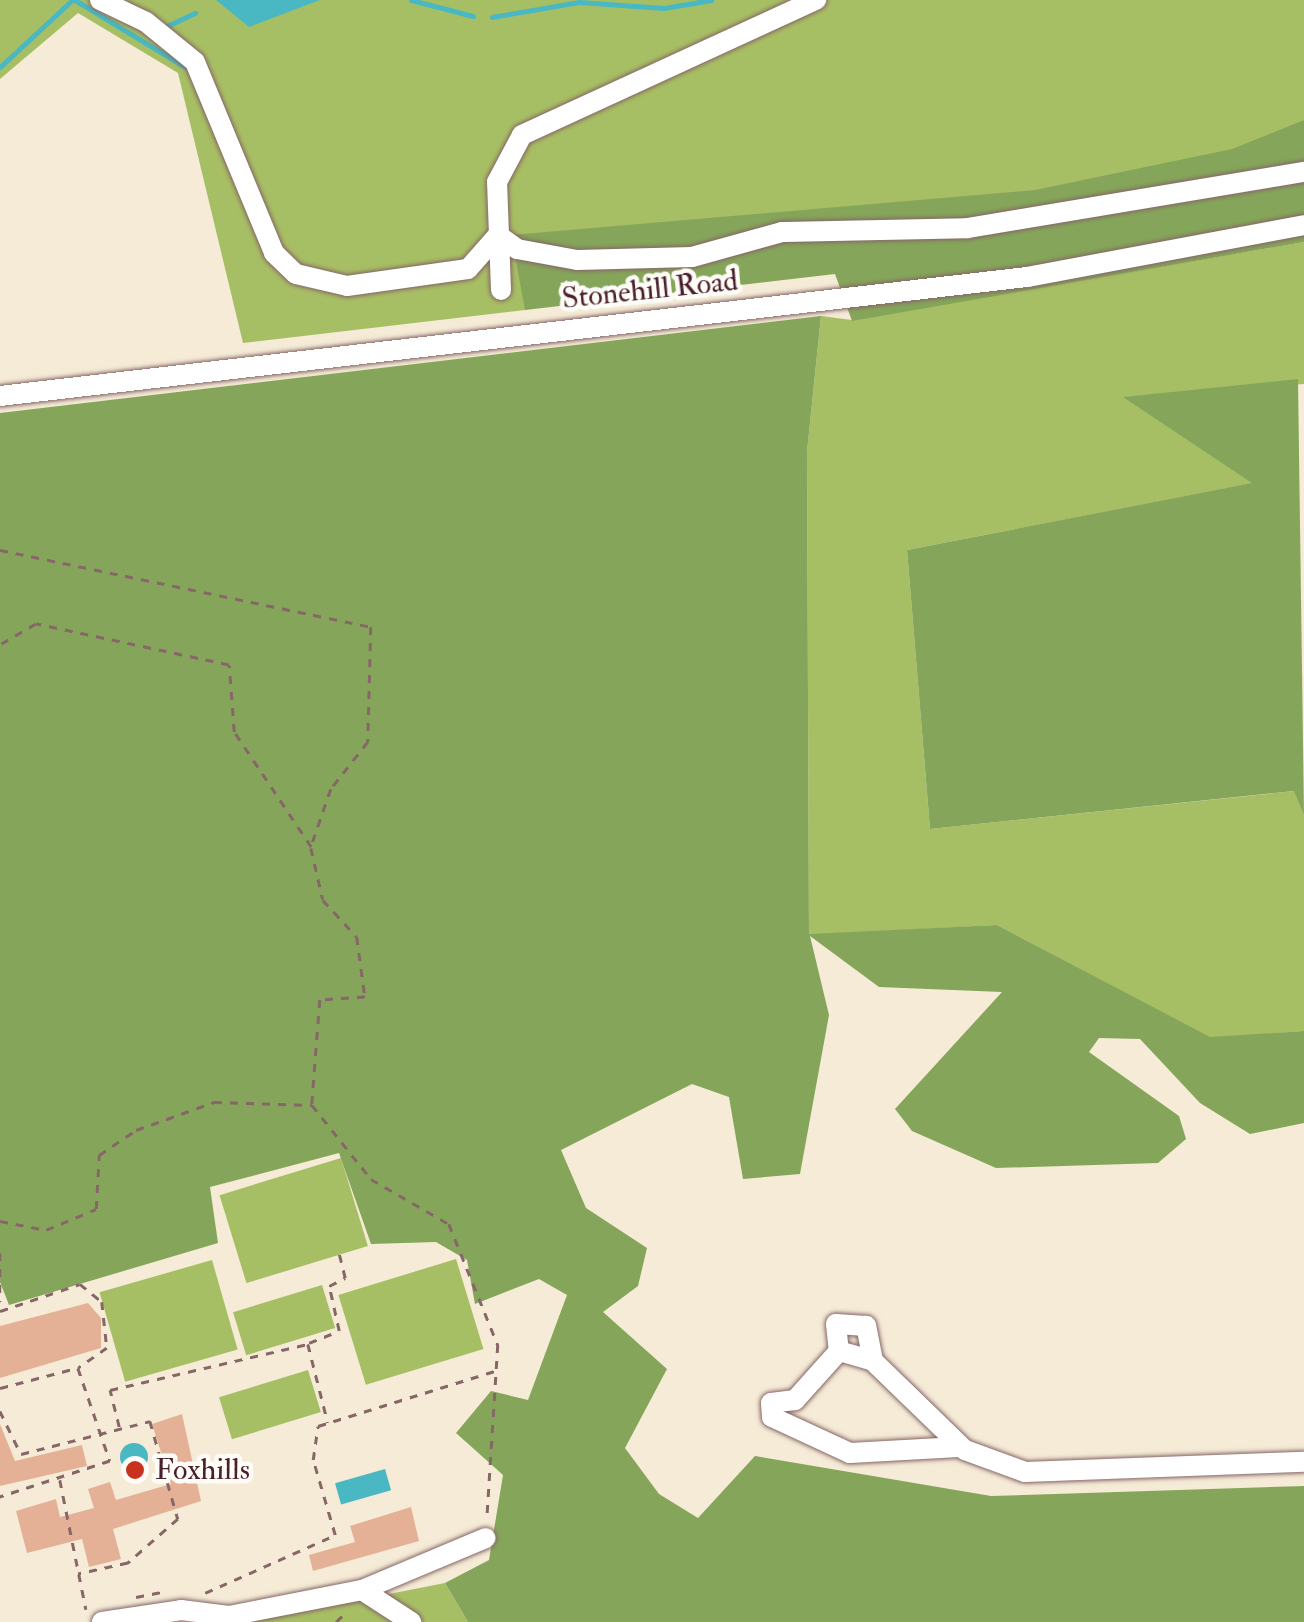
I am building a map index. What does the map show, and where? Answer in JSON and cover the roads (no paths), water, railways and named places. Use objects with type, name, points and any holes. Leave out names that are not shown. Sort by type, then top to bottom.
[{"type":"street","points":[[100,0],[146,22],[195,62],[256,220],[296,274],[404,284],[468,269],[498,235]]},
{"type":"street","points":[[501,290],[498,182],[522,135],[816,0]]},
{"type":"street","points":[[655,86],[704,64]]},
{"type":"street","points":[[498,235],[577,260],[692,257],[782,232],[968,228],[1304,172]]},
{"type":"street","name":"Stonehill Road","points":[[0,396],[1027,277],[1304,225]]},
{"type":"street","points":[[839,1352],[832,1331],[848,1318],[871,1335],[872,1361]]},
{"type":"street","points":[[839,1352],[872,1361],[965,1450]]},
{"type":"street","points":[[839,1352],[795,1400],[772,1403],[772,1416],[840,1452],[946,1442],[1025,1472],[1304,1462]]},
{"type":"street","points":[[97,1613],[181,1610],[230,1616],[362,1590],[486,1538]]},
{"type":"street","points":[[362,1590],[410,1622]]},
{"type":"water","points":[[216,0],[320,0],[249,27]]},
{"type":"water","points":[[134,1443],[144,1447],[148,1457],[144,1467],[134,1471],[124,1467],[120,1457],[124,1447]]},
{"type":"water","points":[[385,1469],[391,1490],[341,1504],[335,1483]]},
{"type":"waterway","points":[[0,67],[72,0]]},
{"type":"waterway","points":[[75,0],[185,67]]},
{"type":"waterway","points":[[411,0],[473,16]]},
{"type":"waterway","points":[[492,17],[579,2],[664,8],[711,0]]},
{"type":"waterway","points":[[169,25],[195,13]]},
{"type":"place","name":"Foxhills","points":[[135,1470]]}]
